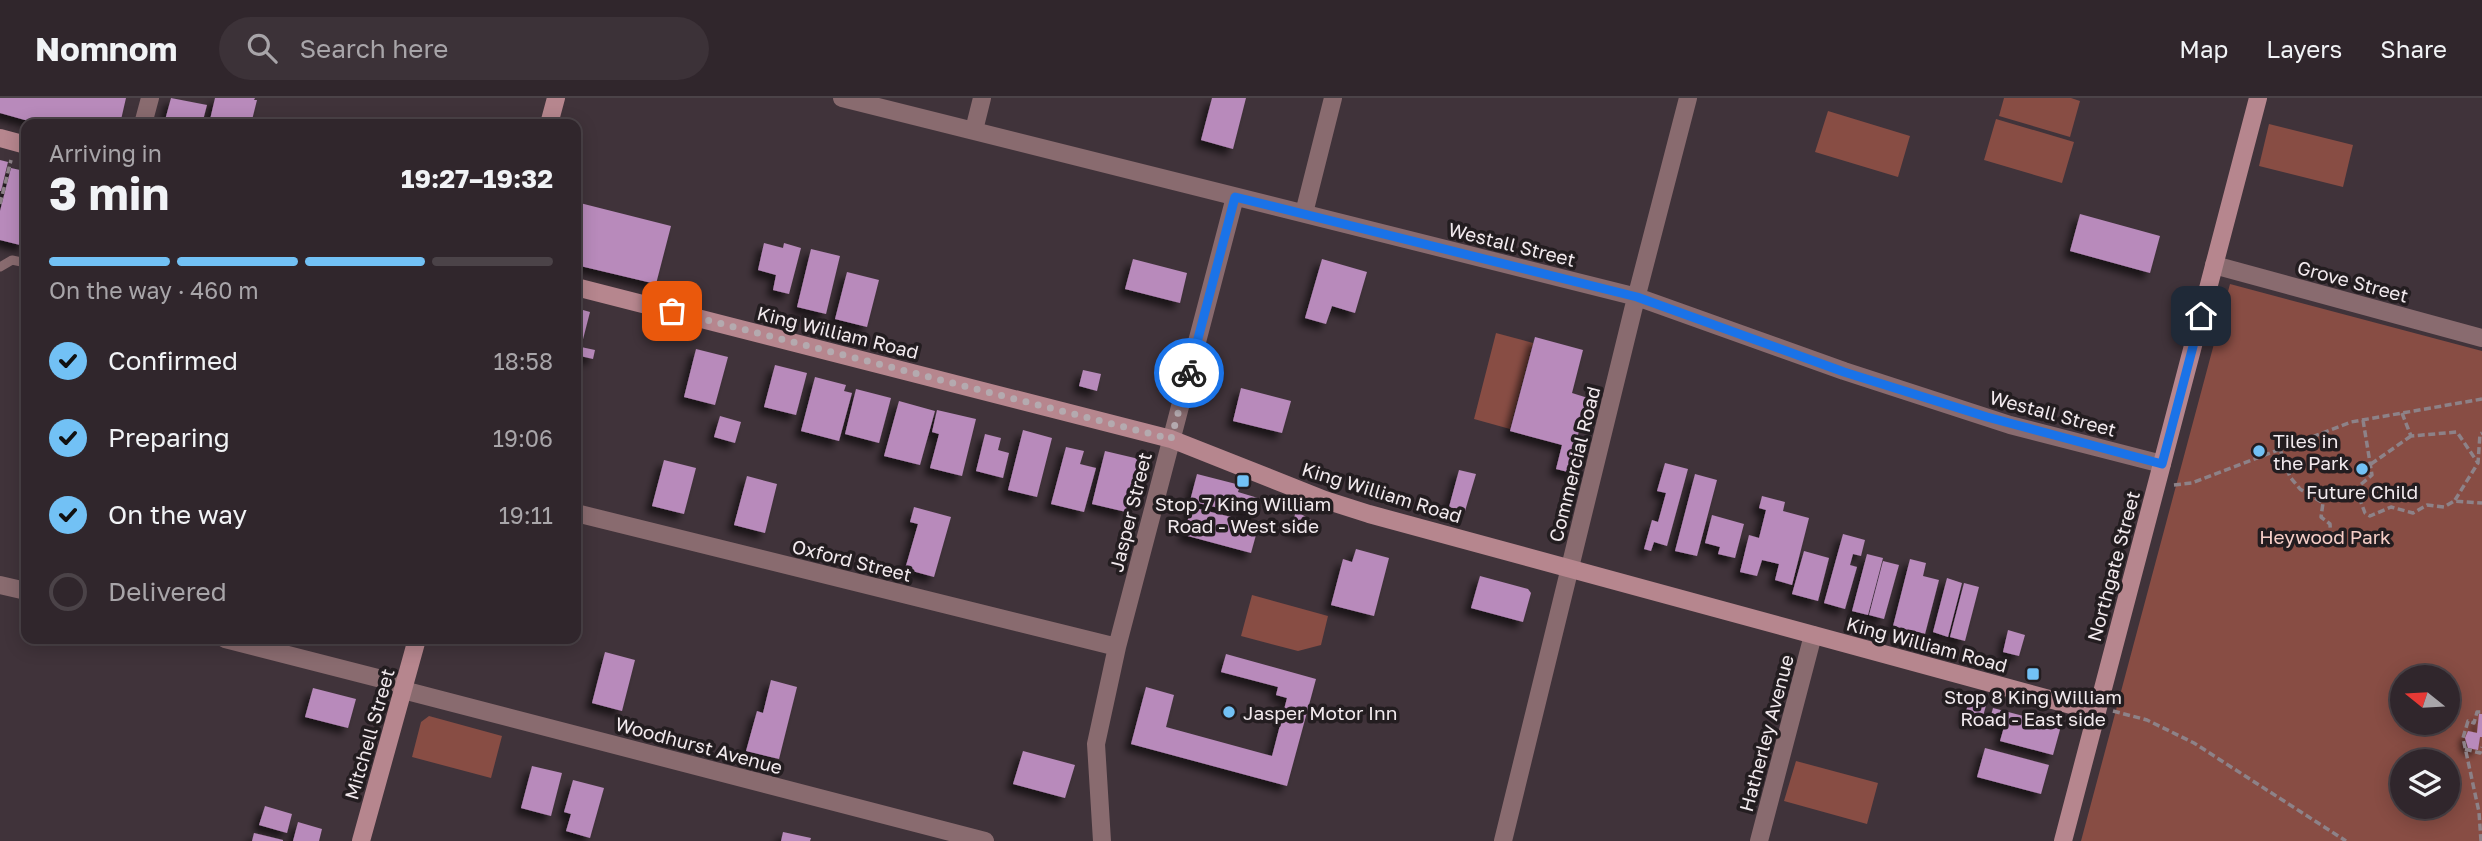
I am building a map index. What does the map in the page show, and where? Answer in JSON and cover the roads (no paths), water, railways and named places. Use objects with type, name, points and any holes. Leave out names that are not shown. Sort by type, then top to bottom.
[{"type":"main road","points":[[550,119],[556,98]]},
{"type":"main road","name":"Northgate Street","points":[[2063,841],[2258,98]]},
{"type":"main road","points":[[0,138],[21,144]]},
{"type":"main road","name":"King William Road","points":[[581,288],[1171,439],[1325,500],[2097,711]]},
{"type":"main road","name":"Mitchell Street","points":[[361,841],[416,644]]},
{"type":"street","points":[[144,119],[150,98]]},
{"type":"street","name":"Westall Street","points":[[842,98],[1637,297],[1844,372],[1998,421],[2162,464]]},
{"type":"street","points":[[974,130],[982,98]]},
{"type":"street","points":[[1304,213],[1333,98]]},
{"type":"street","name":"Commercial Road","points":[[1503,841],[1688,98]]},
{"type":"street","name":"Jasper Street","points":[[1102,841],[1096,744],[1117,647],[1235,197]]},
{"type":"street","name":"Grove Street","points":[[2214,265],[2482,338]]},
{"type":"street","name":"Oxford Street","points":[[581,514],[1117,647]]},
{"type":"street","points":[[0,584],[21,590]]},
{"type":"street","name":"Hatherley Avenue","points":[[1759,841],[1813,635]]},
{"type":"street","name":"Woodhurst Avenue","points":[[244,644],[985,841]]},
{"type":"lane","points":[[0,267],[12,260],[21,262]]},
{"type":"place","name":"Tiles in the Park","points":[[2259,451]]},
{"type":"place","name":"Future Child","points":[[2362,469]]},
{"type":"place","name":"Stop 7 King William Road - West side","points":[[1243,481]]},
{"type":"place","name":"Stop 8 King William Road - East side","points":[[2033,674]]},
{"type":"place","name":"Jasper Motor Inn","points":[[1229,712]]},
{"type":"park label","name":"Heywood Park","points":[[2325,536]]}]
